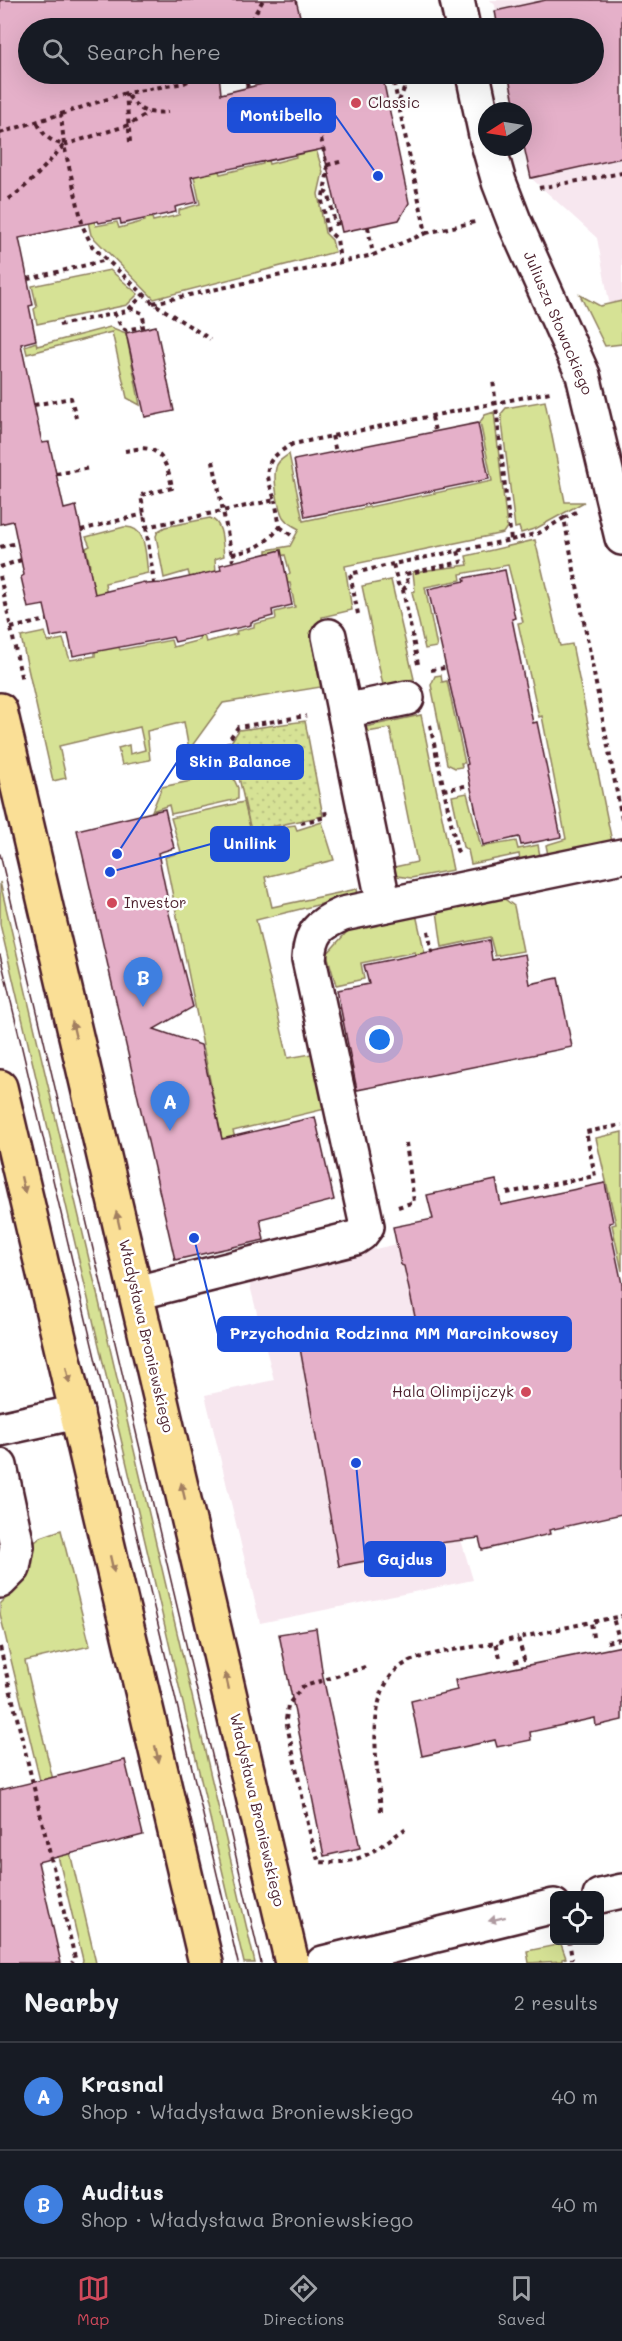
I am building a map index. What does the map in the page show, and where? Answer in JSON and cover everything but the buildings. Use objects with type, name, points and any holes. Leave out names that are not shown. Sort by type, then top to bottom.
[{"type":"main road","name":"Władysława Broniewskiego","points":[[0,710],[292,1963]]},
{"type":"main road","points":[[0,1087],[206,1963]]},
{"type":"street","points":[[457,0],[461,18]]},
{"type":"street","name":"Juliusza Słowackiego","points":[[475,84],[479,102]]},
{"type":"street","name":"Juliusza Słowackiego","points":[[491,156],[511,213],[586,385],[622,538]]},
{"type":"street","points":[[329,636],[384,905]]},
{"type":"street","points":[[344,711],[407,698]]},
{"type":"street","points":[[135,1293],[354,1238],[361,1234],[367,1226],[309,959],[314,933],[325,921],[343,914],[384,905],[622,856]]},
{"type":"street","points":[[0,1430],[76,1412]]},
{"type":"street","points":[[0,1466],[17,1546],[13,1568],[0,1581]]},
{"type":"street","points":[[604,1895],[622,1891]]},
{"type":"street","points":[[323,1963],[550,1907]]},
{"type":"path","points":[[253,18],[263,0]]},
{"type":"path","points":[[0,133],[126,93],[178,84]]},
{"type":"path","points":[[394,84],[426,233]]},
{"type":"path","points":[[398,103],[404,84]]},
{"type":"path","points":[[126,93],[135,106],[148,113]]},
{"type":"path","points":[[126,93],[130,142]]},
{"type":"path","points":[[333,101],[314,105],[328,171],[322,201],[328,231],[337,240],[340,261]]},
{"type":"path","points":[[9,199],[24,188],[64,145],[129,125],[148,113],[168,112]]},
{"type":"path","points":[[61,114],[64,145],[82,227],[92,246],[153,303],[210,339]]},
{"type":"path","points":[[37,122],[42,133],[51,142],[64,145]]},
{"type":"path","points":[[327,165],[344,161]]},
{"type":"path","points":[[537,188],[622,172]]},
{"type":"path","points":[[324,191],[328,195],[335,224],[340,223]]},
{"type":"path","points":[[153,303],[374,255],[426,233],[511,213]]},
{"type":"path","points":[[368,227],[374,255]]},
{"type":"path","points":[[28,279],[107,260]]},
{"type":"path","points":[[59,325],[130,308],[144,294]]},
{"type":"path","points":[[114,313],[126,330],[145,326],[142,313],[130,308]]},
{"type":"path","points":[[493,380],[511,540]]},
{"type":"path","points":[[294,537],[280,527],[275,500],[266,473],[268,463],[274,455],[293,444],[586,385]]},
{"type":"path","points":[[34,405],[71,398],[76,418]]},
{"type":"path","points":[[432,417],[435,432]]},
{"type":"path","points":[[332,436],[336,452]]},
{"type":"path","points":[[125,451],[148,448],[157,453],[168,469],[172,488],[141,495],[154,583]]},
{"type":"path","points":[[213,461],[233,561]]},
{"type":"path","points":[[56,474],[90,468]]},
{"type":"path","points":[[146,527],[275,500]]},
{"type":"path","points":[[81,530],[144,514]]},
{"type":"path","points":[[329,636],[336,620],[358,614],[350,574],[511,540],[539,532],[564,519],[622,819]]},
{"type":"path","points":[[232,554],[253,550],[269,539],[280,527]]},
{"type":"path","points":[[0,547],[18,543]]},
{"type":"path","points":[[403,590],[408,584],[406,574],[461,562],[458,551]]},
{"type":"path","points":[[0,567],[21,560]]},
{"type":"path","points":[[393,564],[397,579]]},
{"type":"path","points":[[11,628],[47,620]]},
{"type":"path","points":[[234,772],[228,741],[237,728],[306,716]]},
{"type":"path","points":[[187,765],[249,773]]},
{"type":"path","points":[[443,790],[470,785]]},
{"type":"path","points":[[301,823],[326,817],[324,807]]},
{"type":"path","points":[[507,1193],[595,1176],[586,1132],[622,1125]]},
{"type":"path","points":[[365,1215],[414,1203],[406,1143]]},
{"type":"path","points":[[381,1810],[376,1706],[395,1670],[417,1658],[622,1616]]},
{"type":"path","points":[[607,1642],[619,1639],[613,1618]]},
{"type":"path","points":[[591,1622],[593,1637]]},
{"type":"path","points":[[514,1662],[524,1659],[518,1638]]},
{"type":"path","points":[[496,1643],[500,1657]]},
{"type":"path","points":[[0,1647],[75,1958],[72,1963]]},
{"type":"path","points":[[365,1667],[302,1687],[288,1705],[286,1720],[311,1838],[319,1862],[342,1863],[359,1860],[405,1829]]},
{"type":"path","points":[[569,1945],[573,1959]]},
{"type":"shaded area","points":[[490,0],[620,0],[622,10],[622,331],[615,333],[597,238],[531,178],[526,156],[532,156],[532,102],[514,102],[510,84],[604,84],[604,18],[497,18],[495,5]]},
{"type":"shaded area","points":[[397,1244],[401,1265],[404,1266],[461,1540],[473,1580],[260,1623],[205,1395],[274,1380],[248,1278]]},
{"type":"green space","points":[[315,146],[323,172],[318,194],[325,233],[332,240],[335,252],[154,299],[91,235],[87,217],[92,216],[96,226],[117,222],[119,228],[145,221],[144,216],[151,214],[153,221],[179,215],[179,210],[200,204],[194,176],[218,169],[220,174],[263,164],[262,158],[267,157],[269,164],[296,157],[295,153]]},
{"type":"green space","points":[[110,270],[138,294],[127,305],[37,324],[34,309],[37,307],[32,286]]},
{"type":"green space","points":[[580,295],[600,306],[622,301],[622,344],[605,346]]},
{"type":"green space","points":[[110,327],[126,333],[140,405],[127,398],[112,332],[27,354],[25,346],[36,342],[37,346]]},
{"type":"green space","points":[[545,401],[565,502],[584,502],[537,528],[521,533],[519,527],[515,528],[501,414],[506,408]]},
{"type":"green space","points":[[494,412],[507,527],[503,533],[345,566],[352,610],[322,617],[324,630],[310,633],[321,687],[223,703],[189,750],[184,722],[147,731],[150,760],[122,765],[118,748],[129,745],[130,754],[145,750],[140,727],[59,746],[66,778],[53,781],[21,637],[45,632],[48,642],[63,639],[70,660],[95,656],[95,651],[118,645],[120,650],[171,640],[173,647],[200,640],[199,636],[204,635],[206,642],[237,634],[236,631],[254,627],[254,624],[276,619],[275,612],[295,607],[290,583],[287,583],[286,576],[290,573],[285,555],[267,559],[267,550],[290,546],[299,529],[285,519],[279,507],[275,479],[279,462],[289,454],[303,521],[492,481],[480,422],[485,415]]},
{"type":"green space","points":[[210,518],[218,524],[220,529],[224,556],[215,559],[216,572],[190,578],[188,571],[164,578],[156,536],[158,531],[165,527]]},
{"type":"green space","points":[[124,527],[132,528],[141,536],[148,573],[105,583],[107,597],[94,599],[82,570],[90,566],[86,548],[90,546],[86,537]]},
{"type":"green space","points":[[535,540],[560,646],[572,644],[612,842],[548,855],[546,845],[566,839],[542,716],[539,717],[518,623],[523,622],[508,565],[460,574],[461,580],[425,587],[437,647],[425,649],[412,592],[415,591],[413,572],[468,565],[466,556]]},
{"type":"green space","points":[[391,580],[414,679],[383,685],[362,586]]},
{"type":"green space","points":[[441,675],[442,682],[447,681],[465,763],[461,763],[462,767],[455,768],[447,764],[431,685],[435,676]]},
{"type":"green space","points":[[421,715],[453,870],[411,878],[397,876],[390,868],[417,862],[390,728],[362,733],[365,727]]},
{"type":"green space","points":[[305,721],[323,816],[251,831],[231,742],[239,730]]},
{"type":"green space","points":[[201,773],[232,775],[238,788],[238,799],[171,814],[169,805],[152,811],[162,787],[195,780]]},
{"type":"green space","points":[[467,793],[481,847],[516,841],[518,849],[538,845],[540,856],[520,861],[519,854],[471,864],[468,850],[463,847],[452,796]]},
{"type":"green space","points":[[244,802],[251,831],[295,825],[297,830],[322,822],[334,860],[265,877],[272,907],[357,889],[358,895],[256,920],[288,1058],[311,1054],[317,1061],[325,1109],[233,1131],[236,1141],[223,1145],[165,857],[181,852],[171,818]]},
{"type":"green space","points":[[0,882],[255,1963],[244,1963],[0,924]]},
{"type":"green space","points":[[502,897],[514,906],[523,951],[495,956],[490,937],[442,947],[437,911]]},
{"type":"green space","points":[[416,914],[425,954],[416,956],[415,952],[361,963],[364,979],[336,985],[327,954],[353,925]]},
{"type":"green space","points":[[622,1132],[622,1271],[612,1225],[616,1224],[596,1138]]},
{"type":"green space","points":[[61,1530],[90,1646],[25,1661],[96,1963],[82,1963],[0,1614],[0,1604],[22,1578],[30,1546],[41,1537]]},
{"type":"green space","points":[[561,1945],[566,1958],[562,1961],[529,1963],[527,1951]]},
{"type":"tram line","points":[[0,854],[261,1963]]},
{"type":"tram line","points":[[0,955],[238,1963]]},
{"type":"place","name":"Classic","points":[[356,103]]},
{"type":"place","name":"Montibello","points":[[378,176]]},
{"type":"place","name":"Skin Balance","points":[[117,854]]},
{"type":"place","name":"Unilink","points":[[110,872]]},
{"type":"place","name":"Investor","points":[[112,903]]},
{"type":"place","name":"Auditus","points":[[143,1007]]},
{"type":"place","name":"Krasnal","points":[[170,1131]]},
{"type":"place","name":"Przychodnia Rodzinna MM Marcinkowscy","points":[[194,1238]]},
{"type":"place","name":"Hala Olimpijczyk","points":[[526,1392]]},
{"type":"place","name":"Gajdus","points":[[356,1463]]}]
